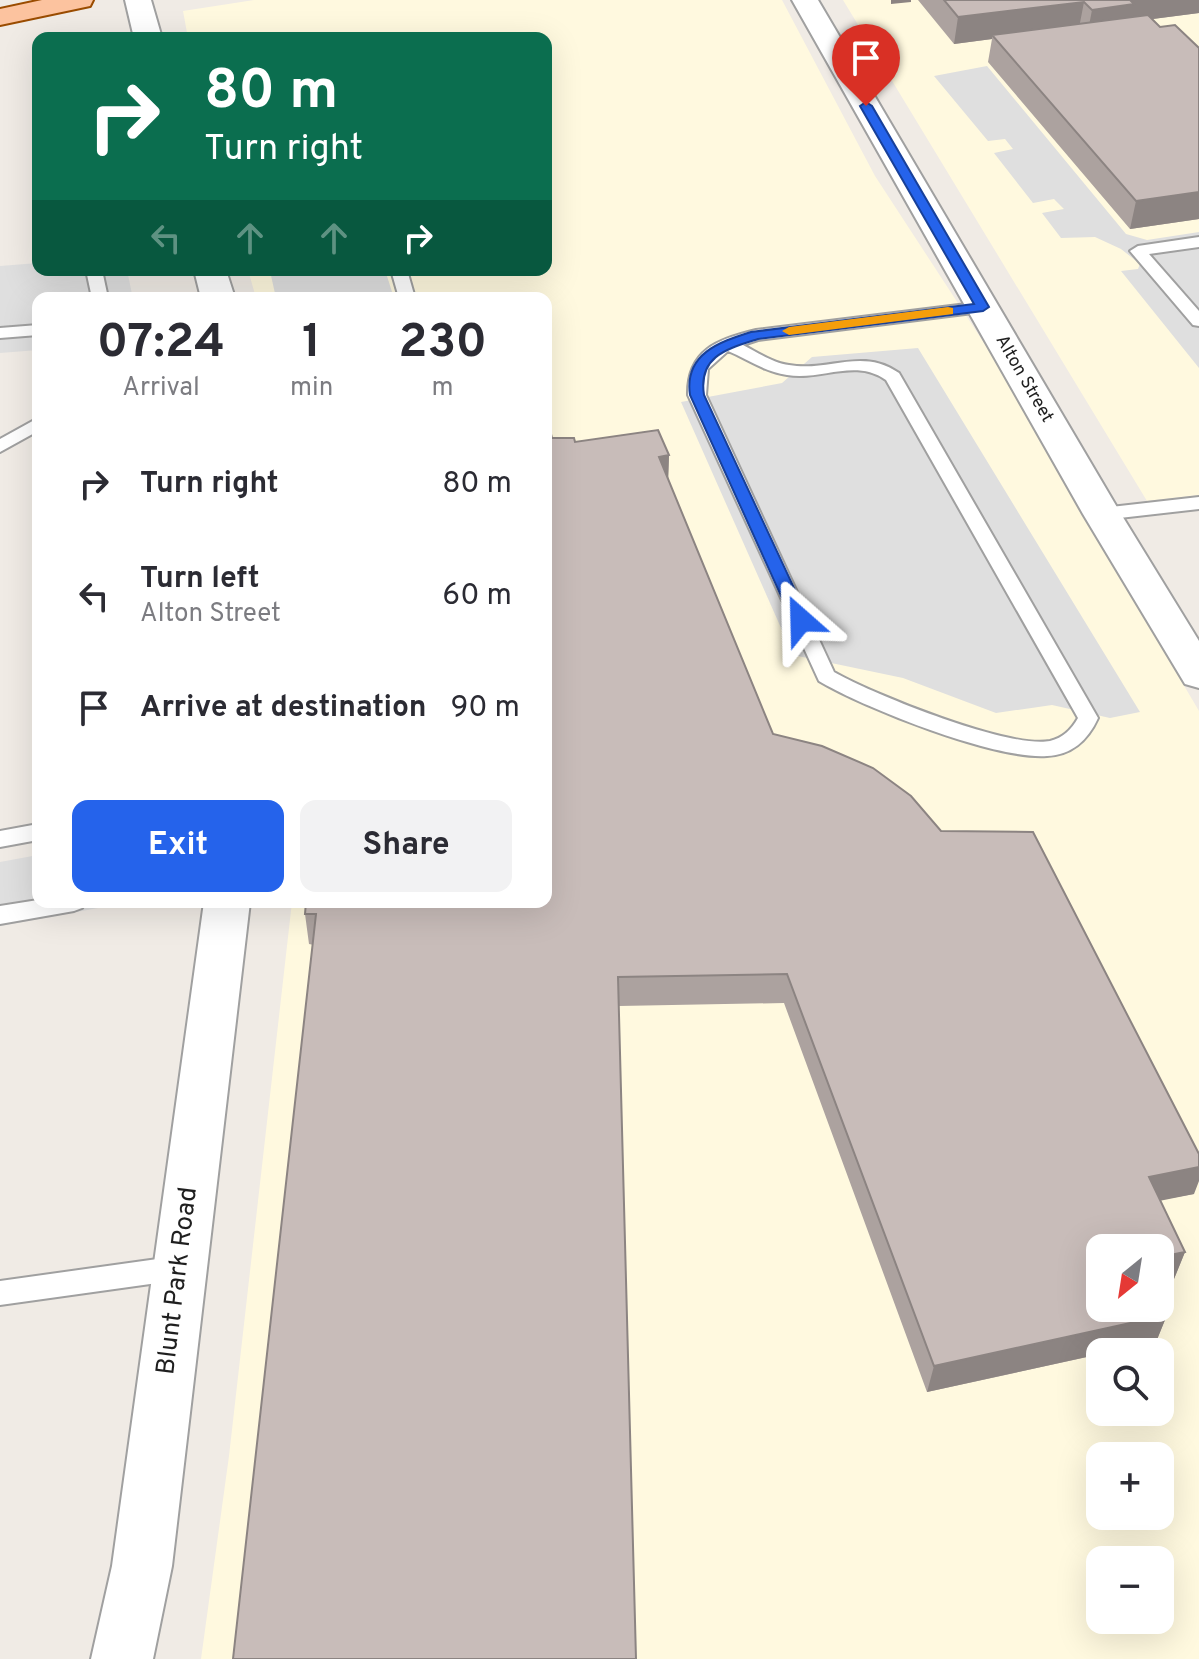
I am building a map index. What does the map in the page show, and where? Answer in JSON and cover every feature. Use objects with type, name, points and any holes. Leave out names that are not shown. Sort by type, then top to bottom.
[{"type":"main road","points":[[0,17],[80,0]]},
{"type":"street","points":[[138,0],[146,32]]},
{"type":"street","name":"Alton Street","points":[[805,0],[1102,514],[1199,674]]},
{"type":"street","name":"Blunt Park Road","points":[[122,1659],[142,1566],[226,908]]},
{"type":"lane","points":[[1199,242],[1138,251],[1199,321]]},
{"type":"lane","points":[[728,344],[790,371],[865,363],[886,370],[893,377],[1088,718],[1082,732],[1066,745],[1044,750],[1013,747],[858,696],[826,676],[697,395],[695,379],[703,360],[728,344],[756,335],[983,307]]},
{"type":"lane","points":[[0,333],[32,330]]},
{"type":"lane","points":[[0,447],[32,427]]},
{"type":"lane","points":[[1102,514],[1199,503]]},
{"type":"lane","points":[[0,839],[32,833]]},
{"type":"lane","points":[[0,915],[40,908]]},
{"type":"lane","points":[[0,1293],[179,1268]]},
{"type":"shaded area","points":[[254,0],[782,0],[875,176],[1012,386],[1074,499],[1199,711],[1199,1659],[201,1659],[229,1456],[291,908],[552,908],[552,292],[254,292],[250,276],[552,276],[552,32],[187,32],[183,11]]},
{"type":"shaded area","points":[[843,0],[1199,0],[1199,495],[1147,501]]},
{"type":"shaded area","points":[[987,66],[1126,234],[1147,240],[1199,232],[1199,368],[1121,271],[1138,269],[1140,264],[1121,249],[1095,237],[1061,238],[1042,213],[1064,209],[1054,199],[1033,203],[994,153],[1013,149],[1005,139],[988,141],[934,76]]},
{"type":"shaded area","points":[[32,263],[32,276],[128,276],[132,292],[32,292],[32,350],[0,353],[0,266]]},
{"type":"shaded area","points":[[271,276],[387,276],[392,292],[275,292]]},
{"type":"shaded area","points":[[918,348],[1140,712],[1110,718],[1052,705],[996,713],[903,678],[793,655],[681,402],[782,383],[812,357]]},
{"type":"shaded area","points":[[32,856],[32,908],[98,908],[0,926],[0,862]]},
{"type":"building","points":[[944,0],[1130,0],[1134,4],[1092,10],[1084,2],[958,17]]},
{"type":"building","points":[[1148,15],[1160,27],[1175,25],[1199,48],[1199,192],[1136,201],[992,35]]},
{"type":"building","points":[[658,430],[669,455],[659,457],[773,734],[822,746],[873,768],[911,796],[941,831],[1033,832],[1199,1154],[1199,1167],[1149,1177],[1185,1252],[1174,1254],[1174,1234],[1086,1234],[1086,1322],[1135,1322],[934,1366],[787,974],[618,977],[636,1659],[233,1659],[316,914],[305,914],[306,908],[552,908],[552,438],[574,438],[575,442]]},
{"type":"slow traffic","points":[[789,331],[948,311]]},
{"type":"route","points":[[801,620],[697,395],[695,379],[703,360],[723,345],[756,335],[983,307],[866,106]]}]
